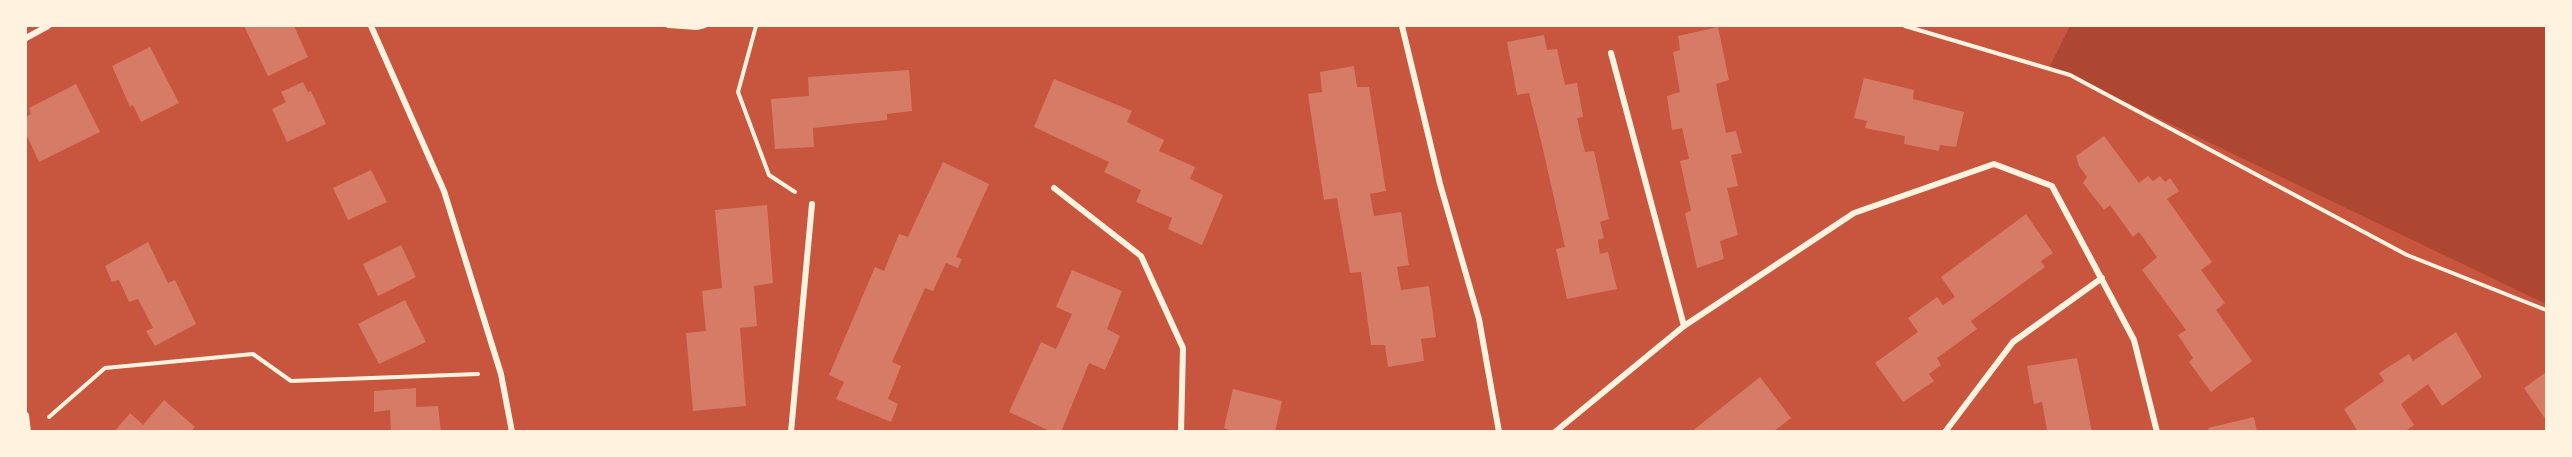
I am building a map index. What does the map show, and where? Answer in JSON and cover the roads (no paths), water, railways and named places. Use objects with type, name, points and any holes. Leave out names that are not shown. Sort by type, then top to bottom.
[{"type":"street","points":[[26,38],[48,26]]},
{"type":"street","points":[[371,26],[444,190],[501,374],[512,432]]},
{"type":"street","points":[[1402,26],[1440,184],[1479,319],[1498,432]]},
{"type":"street","points":[[1611,53],[1684,326]]},
{"type":"street","points":[[1555,432],[1684,326],[1854,213],[1994,164],[2052,186],[2134,340],[2157,432]]},
{"type":"street","points":[[1054,188],[1141,256],[1183,348],[1181,432]]},
{"type":"street","points":[[791,432],[812,204]]},
{"type":"street","points":[[1945,432],[2013,342],[2102,278]]},
{"type":"street","points":[[26,415],[28,432]]}]
